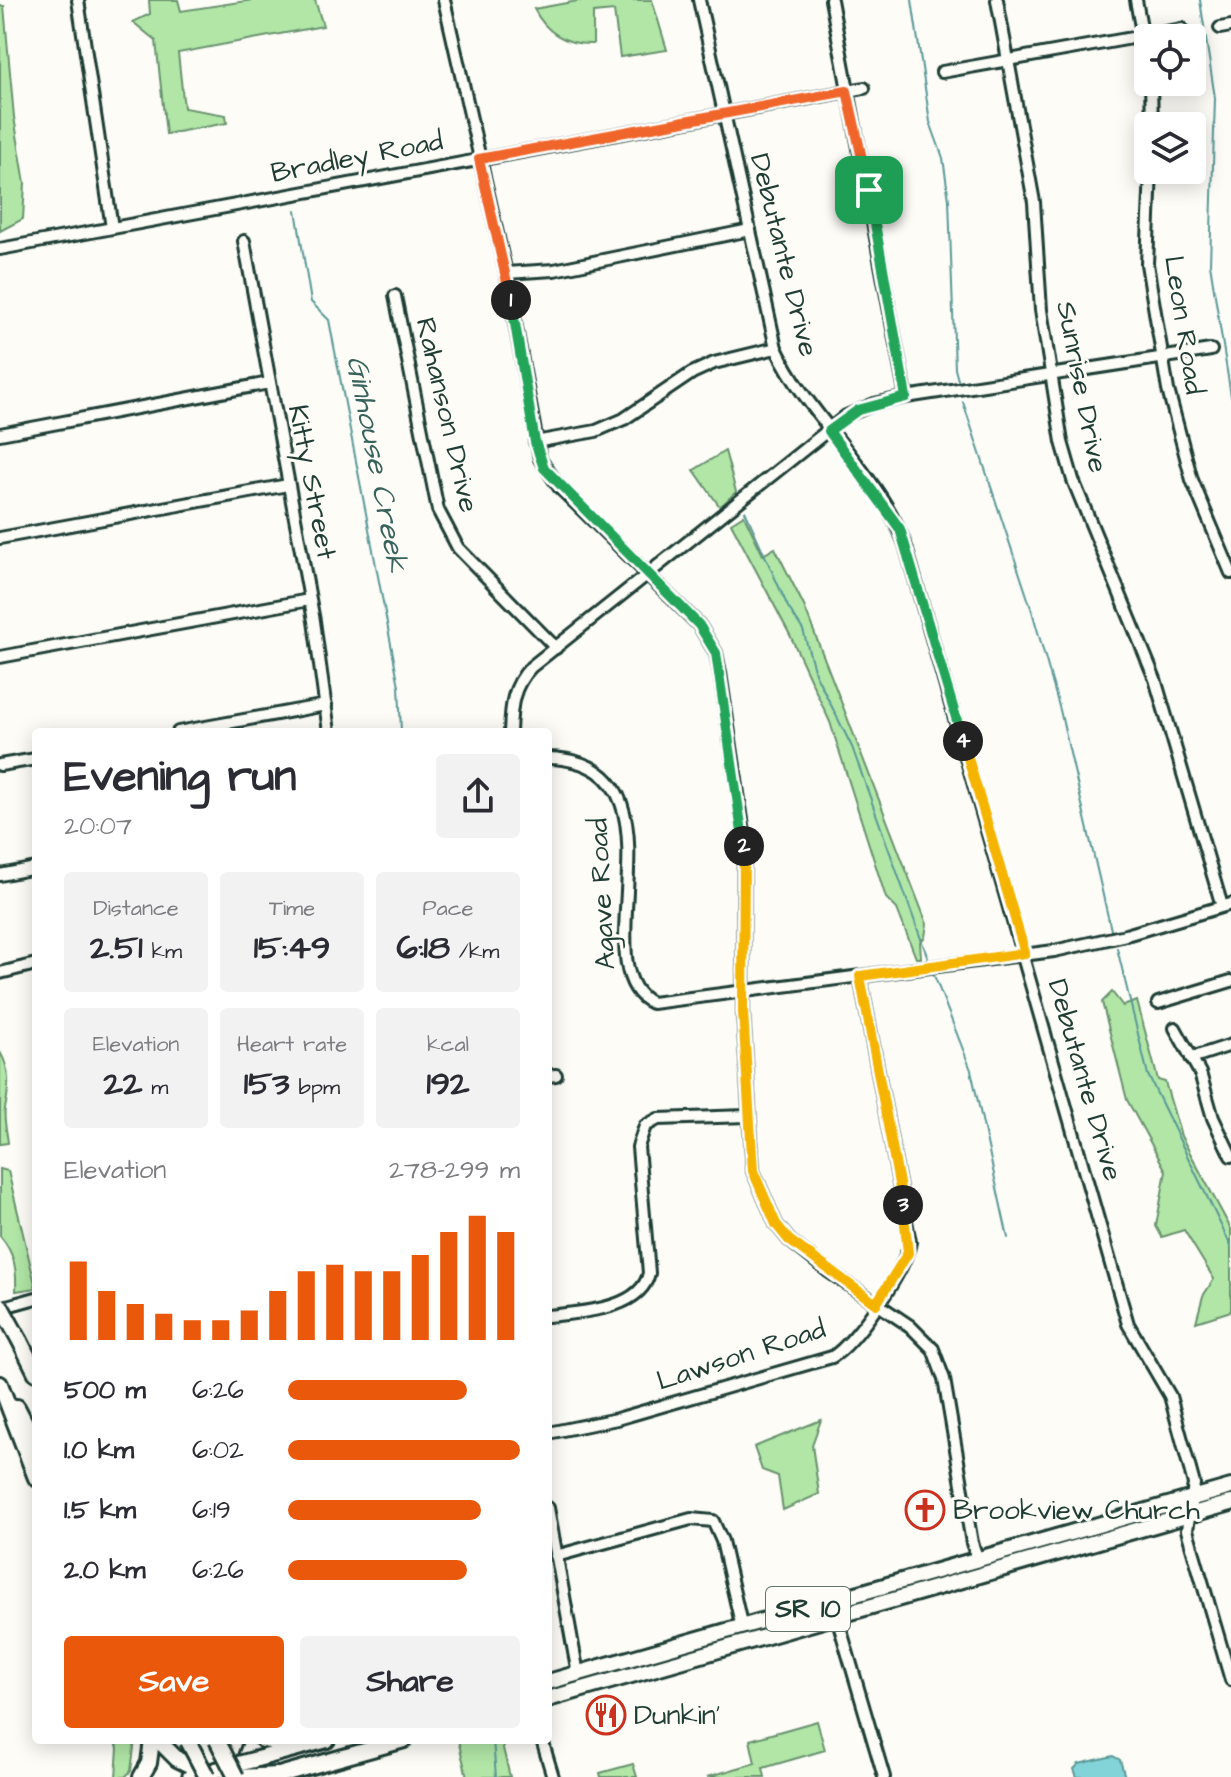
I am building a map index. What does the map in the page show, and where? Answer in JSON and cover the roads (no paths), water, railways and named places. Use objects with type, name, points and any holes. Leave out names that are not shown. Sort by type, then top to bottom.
[{"type":"highway","points":[[0,1306],[32,1365]]},
{"type":"highway","points":[[20,1341],[32,1358]]},
{"type":"highway","points":[[0,1375],[32,1436]]},
{"type":"highway","points":[[0,1384],[32,1468]]},
{"type":"highway","name":"SR 10","points":[[552,1681],[1231,1487]]},
{"type":"highway","name":"SR 10","points":[[552,1698],[1231,1503]]},
{"type":"highway","points":[[984,1575],[983,1569],[999,1562],[1002,1553]]},
{"type":"highway","points":[[959,1582],[966,1572],[979,1566],[978,1560]]},
{"type":"highway","points":[[722,1650],[729,1640],[743,1635],[742,1628]]},
{"type":"highway","points":[[141,1777],[154,1744]]},
{"type":"highway","points":[[160,1744],[177,1759],[225,1775],[257,1759],[313,1744]]},
{"type":"highway","points":[[192,1744],[225,1775]]},
{"type":"highway","points":[[218,1744],[225,1775]]},
{"type":"highway","points":[[225,1775],[233,1744]]},
{"type":"highway","points":[[285,1744],[302,1747]]},
{"type":"highway","points":[[190,1777],[275,1776],[390,1744]]},
{"type":"highway","points":[[306,1777],[320,1764]]},
{"type":"street","points":[[78,0],[112,228]]},
{"type":"street","points":[[444,0],[506,273],[535,442],[544,468],[559,487],[708,636],[720,673],[744,833],[747,1116],[753,1171],[776,1224],[811,1258],[925,1339],[940,1363],[978,1560]]},
{"type":"street","name":"Debutante Drive","points":[[699,0],[776,348],[792,383],[890,511],[902,536],[1025,953],[1128,1324],[1170,1396],[1194,1484],[1187,1530],[1231,1680]]},
{"type":"street","points":[[831,0],[906,397]]},
{"type":"street","name":"Sunrise Drive","points":[[997,0],[1034,202],[1041,310],[1050,375],[1073,480],[1155,679],[1226,905]]},
{"type":"street","points":[[1136,0],[1141,24]]},
{"type":"street","points":[[942,72],[1134,38]]},
{"type":"street","name":"Bradley Road","points":[[0,249],[864,88]]},
{"type":"street","name":"Leon Road","points":[[1150,184],[1147,264],[1176,428],[1192,480],[1231,573]]},
{"type":"street","points":[[506,273],[554,270],[578,262],[750,230]]},
{"type":"street","name":"Kitty Street","points":[[244,241],[309,600],[329,728]]},
{"type":"street","name":"Rahanson Drive","points":[[395,296],[438,510],[458,548],[556,648]]},
{"type":"street","points":[[535,442],[596,431],[624,419],[692,373],[714,363],[776,348]]},
{"type":"street","points":[[510,728],[511,698],[520,678],[858,410],[906,397],[1211,350]]},
{"type":"street","points":[[0,434],[269,383]]},
{"type":"street","points":[[0,538],[288,485]]},
{"type":"street","points":[[0,657],[309,600]]},
{"type":"street","points":[[200,728],[326,705]]},
{"type":"street","name":"Agave Road","points":[[552,759],[591,767],[620,799],[626,816],[627,839],[627,974],[641,997],[666,1003],[1088,945],[1226,905]]},
{"type":"street","points":[[0,765],[32,760]]},
{"type":"street","points":[[0,875],[32,869]]},
{"type":"street","points":[[0,973],[32,965]]},
{"type":"street","name":"Lawson Road","points":[[552,1432],[617,1419],[832,1357],[847,1345],[904,1264],[910,1242],[860,976]]},
{"type":"street","points":[[1158,1003],[1231,981]]},
{"type":"street","points":[[1175,1028],[1191,1058],[1231,1156]]},
{"type":"street","points":[[1191,1058],[1231,1045]]},
{"type":"street","points":[[552,1316],[590,1311],[639,1295],[646,1287],[649,1273],[638,1147],[645,1126],[658,1119],[747,1116]]},
{"type":"street","points":[[0,1306],[32,1299]]},
{"type":"street","points":[[556,1556],[691,1519],[706,1518],[713,1521],[722,1541],[742,1628]]},
{"type":"street","points":[[552,1532],[578,1674]]},
{"type":"street","points":[[837,1617],[883,1777]]},
{"type":"street","points":[[543,1744],[553,1777]]},
{"type":"water","points":[[1113,1756],[1120,1760],[1125,1777],[1077,1777],[1074,1769],[1079,1764]]},
{"type":"waterway","points":[[912,0],[930,122],[943,158],[949,200],[955,369],[958,380]]},
{"type":"waterway","points":[[1200,0],[1215,98],[1210,264],[1231,396]]},
{"type":"waterway","name":"Ginhouse Creek","points":[[296,210],[311,302],[329,320],[399,686],[401,728]]},
{"type":"waterway","points":[[963,402],[1032,611],[1060,710],[1112,934]]},
{"type":"waterway","points":[[745,511],[788,607],[803,630],[815,673],[852,747],[930,964]]},
{"type":"waterway","points":[[1117,948],[1148,1075],[1231,1246]]},
{"type":"waterway","points":[[932,970],[971,1070],[1008,1238]]},
{"type":"waterway","name":"Ginhouse Creek","points":[[493,1744],[496,1777]]},
{"type":"place","name":"Brookview Church","points":[[925,1510]]},
{"type":"place","name":"Dunkin'","points":[[606,1715]]}]
